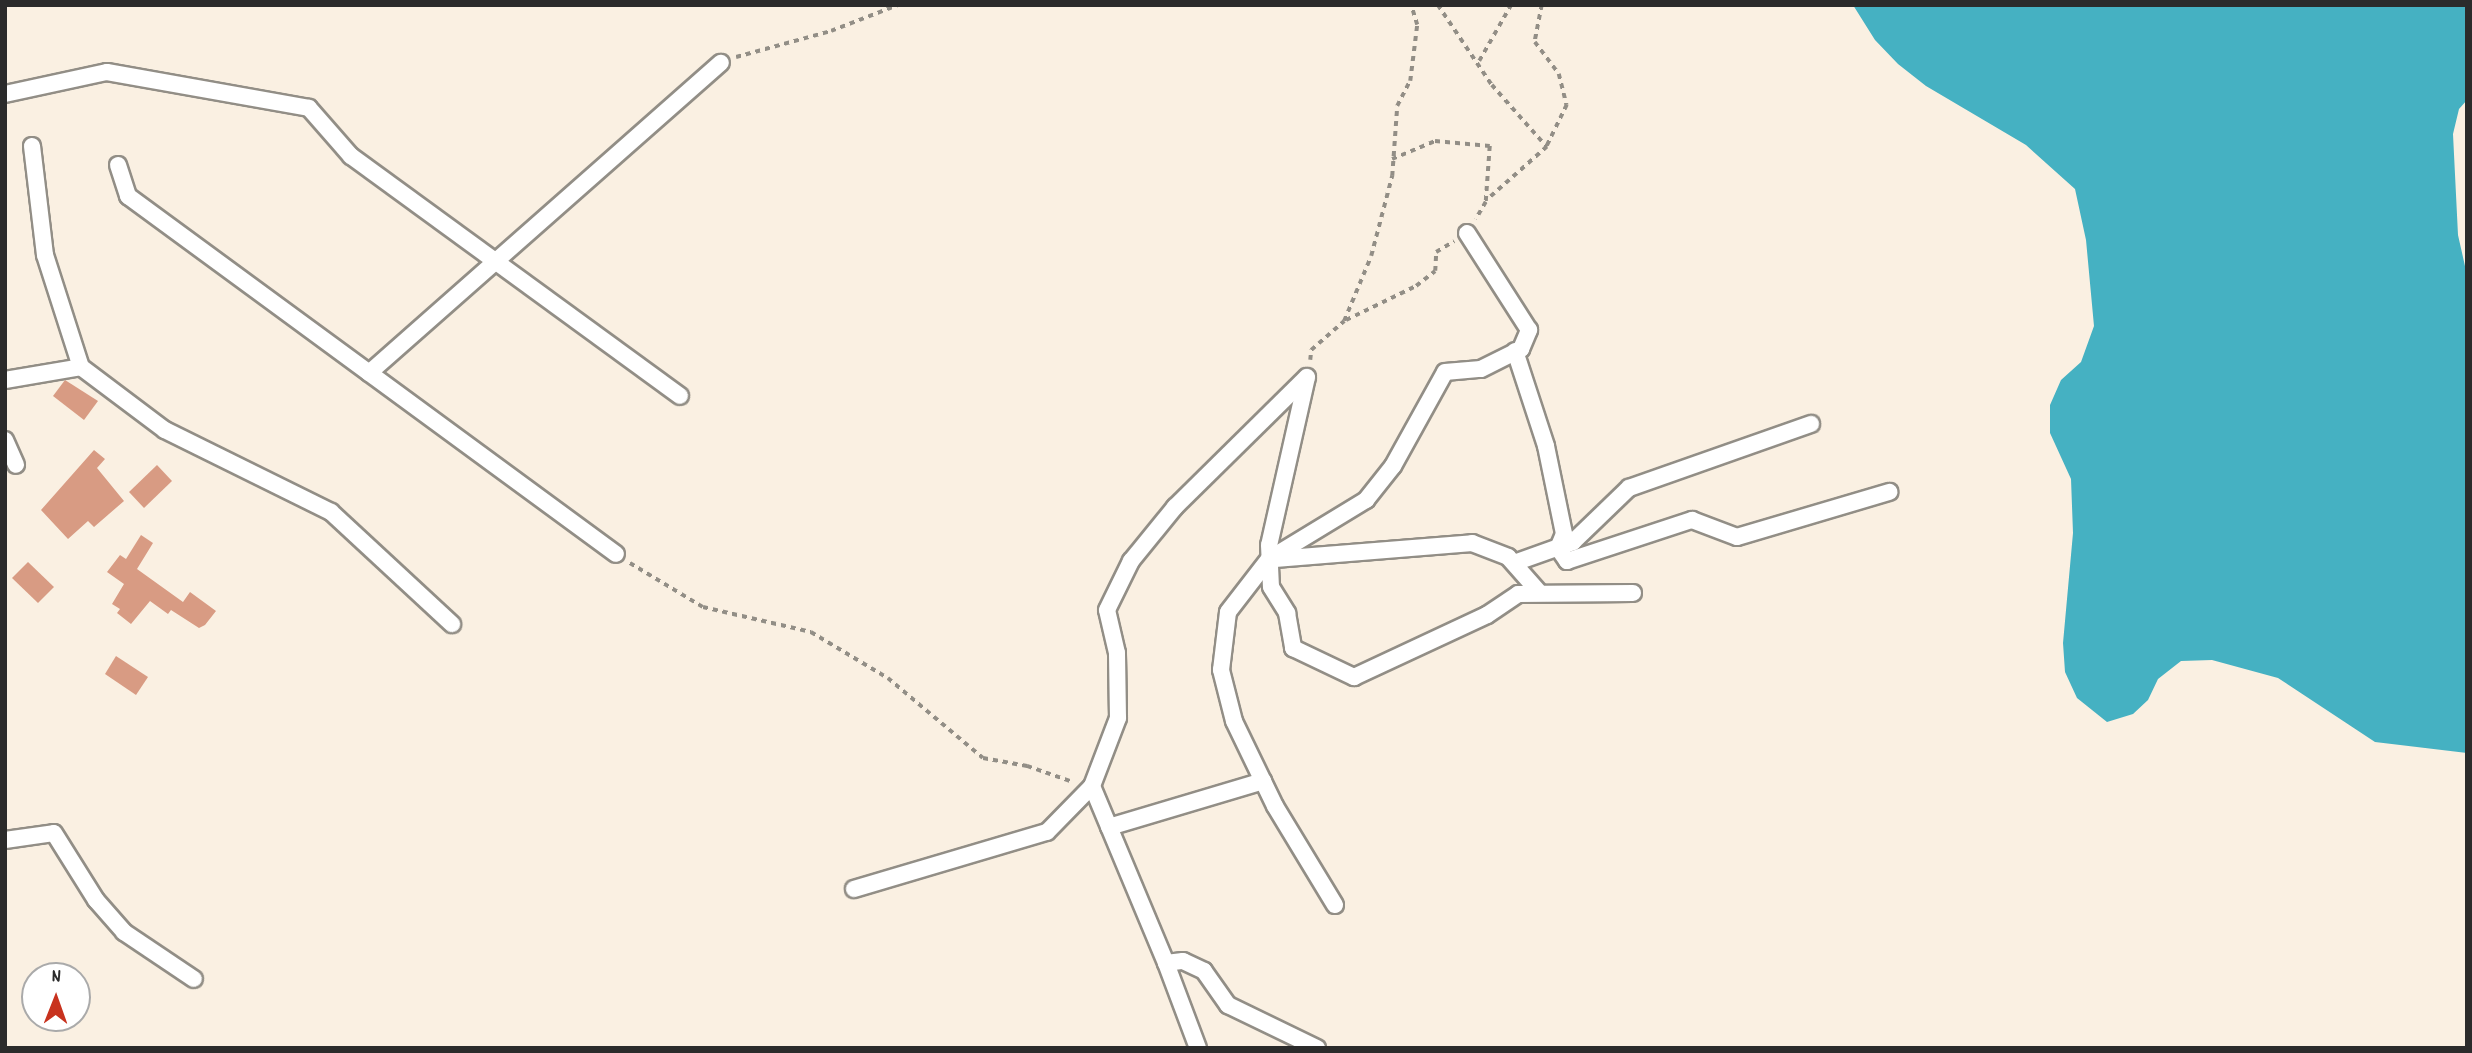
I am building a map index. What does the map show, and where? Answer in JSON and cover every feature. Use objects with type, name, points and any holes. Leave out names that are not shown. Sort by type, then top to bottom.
[{"type":"street","points":[[369,373],[498,263],[721,63]]},
{"type":"street","points":[[5,94],[107,72],[309,108],[351,156],[680,396]]},
{"type":"street","points":[[32,146],[46,255],[81,367],[165,429],[331,512],[452,624]]},
{"type":"street","points":[[118,164],[128,196],[616,554]]},
{"type":"street","points":[[1335,905],[1262,781],[1234,721],[1221,670],[1228,612],[1269,559],[1366,500],[1393,466],[1445,372],[1481,369],[1515,351],[1529,330],[1467,233]]},
{"type":"street","points":[[1515,351],[1555,486],[1564,534],[1558,548]]},
{"type":"street","points":[[5,380],[81,367]]},
{"type":"street","points":[[1307,377],[1269,559],[1271,587],[1287,613],[1293,648],[1354,677],[1487,614],[1518,594],[1633,593]]},
{"type":"street","points":[[854,888],[1047,832],[1092,786],[1118,718],[1117,653],[1107,610],[1131,561],[1175,507],[1307,377]]},
{"type":"street","points":[[1514,564],[1573,542],[1629,488],[1811,424]]},
{"type":"street","points":[[5,440],[16,465]]},
{"type":"street","points":[[1558,548],[1567,561],[1692,520],[1737,537],[1889,492]]},
{"type":"street","points":[[1269,559],[1472,543],[1514,564],[1539,592]]},
{"type":"street","points":[[1108,827],[1262,781]]},
{"type":"street","points":[[1092,786],[1166,963],[1198,1048]]},
{"type":"street","points":[[5,839],[54,833],[96,900],[124,932],[194,979]]},
{"type":"street","points":[[1166,963],[1183,961],[1204,971],[1228,1005],[1316,1047]]},
{"type":"path","points":[[721,63],[831,31],[898,5]]},
{"type":"path","points":[[1344,321],[1371,256],[1392,159],[1397,106],[1410,81],[1417,25],[1411,5]]},
{"type":"path","points":[[1438,5],[1479,61],[1492,85],[1547,147]]},
{"type":"path","points":[[1479,61],[1511,5]]},
{"type":"path","points":[[1307,377],[1311,350],[1344,321],[1416,286],[1435,271],[1436,252],[1467,233],[1486,202],[1547,147],[1567,105],[1559,74],[1535,42],[1542,5]]},
{"type":"path","points":[[1392,159],[1435,141],[1490,146],[1486,202]]},
{"type":"path","points":[[616,554],[703,607],[811,632],[887,678],[984,758],[1092,786]]},
{"type":"water","points":[[1853,5],[2467,5],[2467,100],[2459,109],[2453,134],[2458,235],[2467,275],[2467,753],[2375,742],[2278,678],[2212,660],[2181,661],[2158,679],[2148,700],[2133,714],[2107,722],[2077,698],[2065,672],[2063,643],[2073,533],[2071,479],[2050,433],[2050,405],[2061,380],[2081,362],[2094,326],[2086,240],[2075,189],[2026,145],[1926,86],[1898,64],[1875,40]]},
{"type":"building","points":[[65,380],[98,401],[84,420],[53,396]]},
{"type":"building","points":[[94,450],[105,459],[97,468],[124,501],[94,527],[88,521],[68,539],[41,510]]},
{"type":"building","points":[[157,465],[172,481],[144,508],[129,492]]},
{"type":"building","points":[[141,535],[153,543],[137,569],[183,602],[190,592],[216,611],[205,625],[199,628],[171,610],[168,614],[150,601],[131,624],[117,613],[120,609],[112,604],[124,584],[107,572],[120,555],[126,559]]},
{"type":"building","points":[[28,562],[54,587],[38,603],[12,578]]},
{"type":"building","points":[[116,656],[148,677],[136,695],[105,674]]}]
